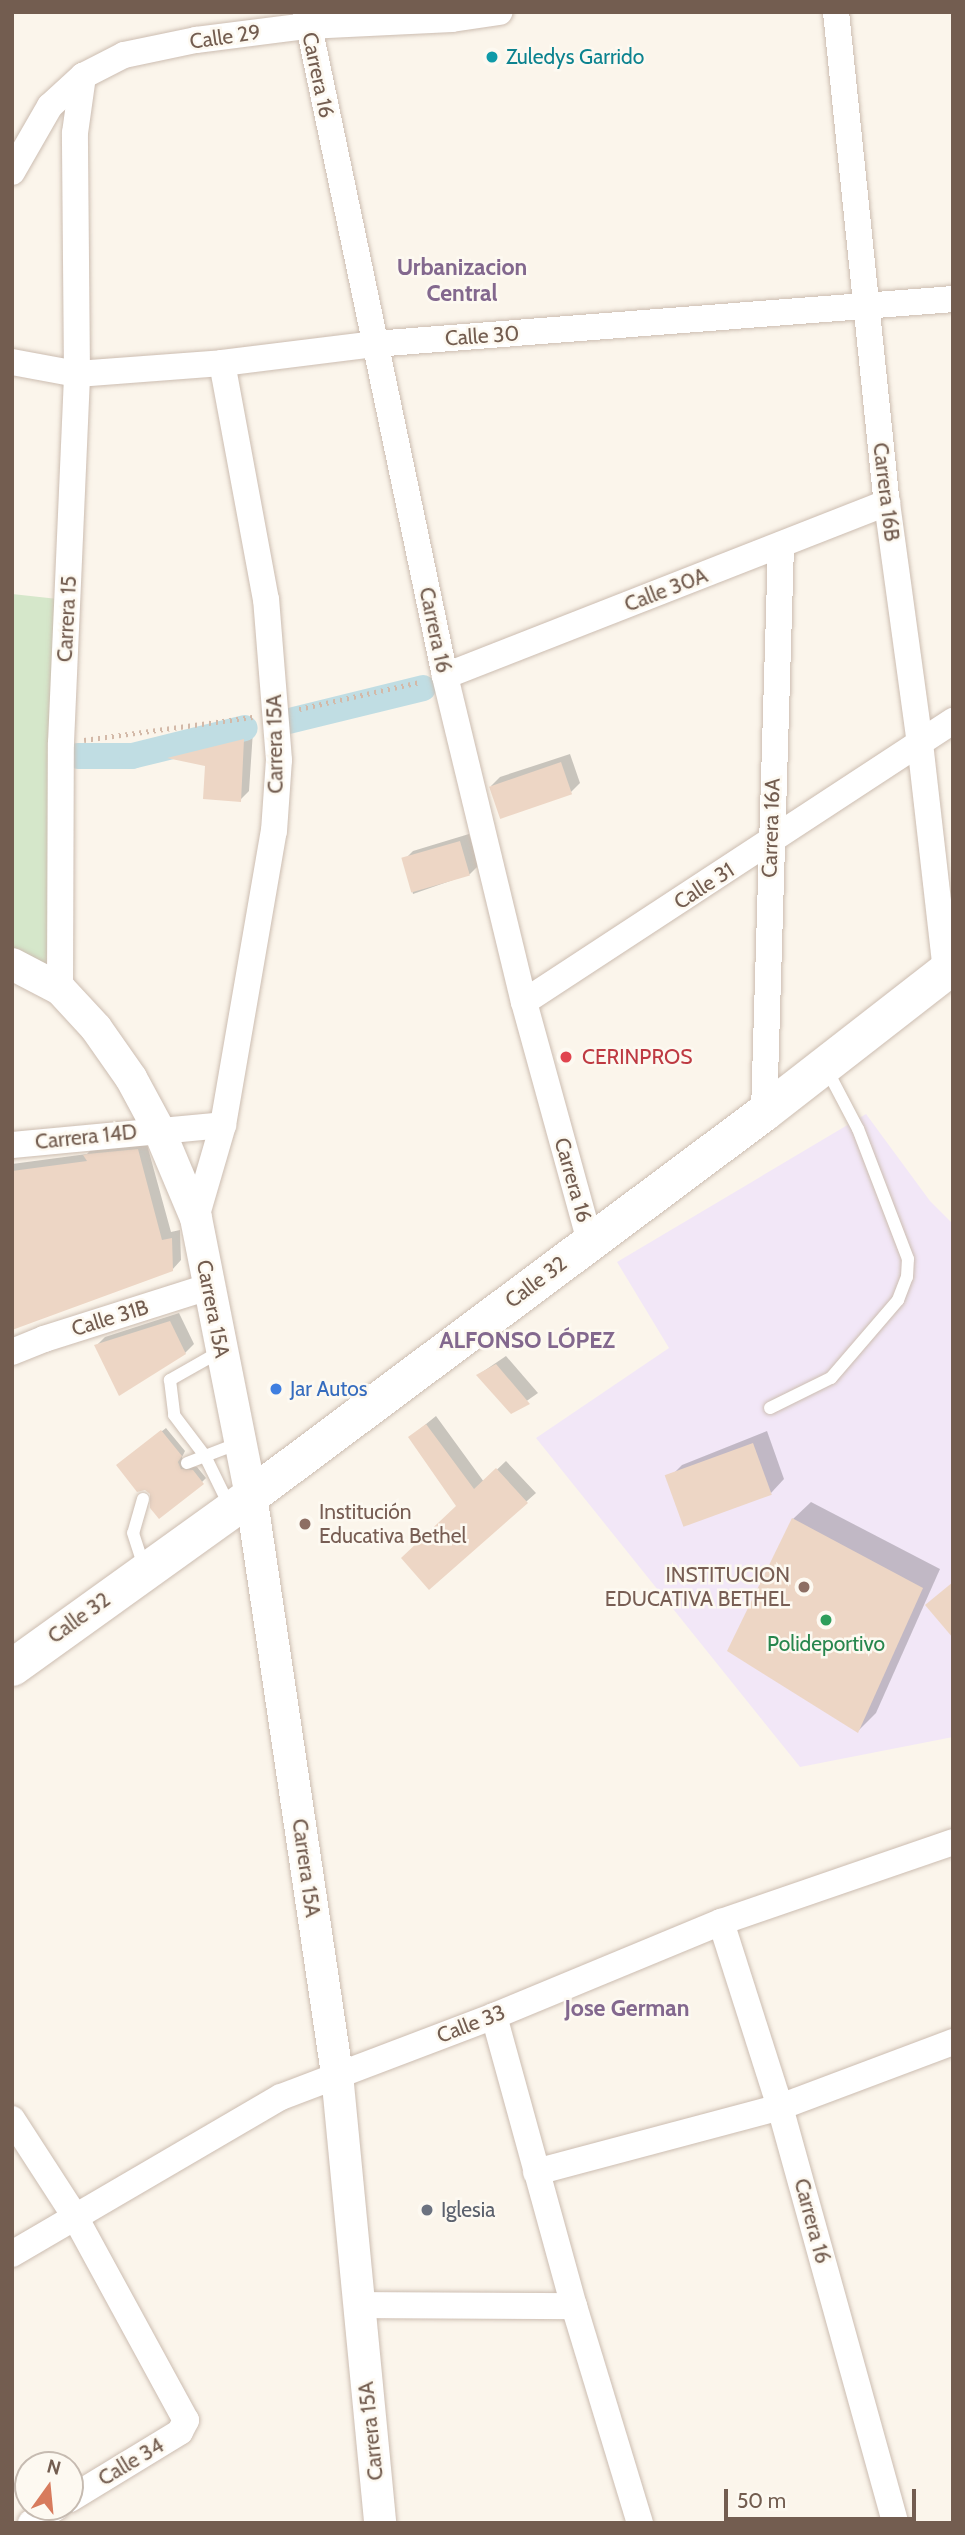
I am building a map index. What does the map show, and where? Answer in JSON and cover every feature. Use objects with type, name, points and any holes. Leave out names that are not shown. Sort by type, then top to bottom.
[{"type":"main road","name":"Calle 32","points":[[12,1667],[241,1502],[764,1112],[824,1064],[951,972]]},
{"type":"street","name":"Calle 29","points":[[12,172],[50,106],[83,76],[124,55],[307,19],[452,19],[499,12]]},
{"type":"street","name":"Carrera 16B","points":[[836,12],[864,306],[887,503],[951,972]]},
{"type":"street","name":"Carrera 16","points":[[307,19],[445,676],[524,1002],[590,1242]]},
{"type":"street","name":"Carrera 15","points":[[60,989],[61,743],[77,374],[75,133],[83,76]]},
{"type":"street","name":"Calle 30","points":[[12,362],[77,374],[222,363],[374,344],[953,299]]},
{"type":"street","name":"Carrera 15A","points":[[196,1218],[223,1125],[274,831],[279,760],[266,600],[222,363]]},
{"type":"street","name":"Calle 30A","points":[[445,676],[887,503]]},
{"type":"street","name":"Carrera 16A","points":[[764,1112],[781,545]]},
{"type":"street","name":"Calle 31","points":[[524,1002],[953,721]]},
{"type":"street","points":[[12,964],[60,989],[96,1028],[131,1078],[159,1130],[223,1125]]},
{"type":"street","name":"Carrera 15A","points":[[159,1130],[196,1218],[239,1443],[241,1502],[337,2074],[380,2523]]},
{"type":"street","name":"Carrera 14D","points":[[12,1145],[159,1130]]},
{"type":"street","name":"Calle 31B","points":[[12,1352],[44,1339],[208,1287]]},
{"type":"street","name":"Calle 33","points":[[12,2254],[74,2215],[281,2097],[494,2016],[721,1922],[953,1842]]},
{"type":"street","name":"Carrera 16","points":[[721,1922],[780,2107],[895,2523]]},
{"type":"street","points":[[494,2016],[573,2306],[640,2523]]},
{"type":"street","points":[[536,2172],[780,2107],[953,2042]]},
{"type":"street","points":[[12,2119],[74,2215]]},
{"type":"street","name":"Calle 34","points":[[74,2215],[186,2420],[180,2432],[84,2490]]},
{"type":"street","points":[[359,2305],[573,2306]]},
{"type":"lane","points":[[770,1408],[831,1378],[898,1300],[907,1277],[908,1259],[858,1129],[824,1064]]},
{"type":"lane","points":[[221,1351],[170,1380],[174,1415],[241,1502]]},
{"type":"lane","points":[[187,1463],[239,1443]]},
{"type":"lane","points":[[143,1499],[133,1533],[145,1570]]},
{"type":"shaded area","name":"INSTITUCION EDUCATIVA BETHEL","points":[[866,1114],[930,1201],[953,1224],[953,1737],[800,1767],[536,1438],[669,1348],[617,1262]]},
{"type":"green space","points":[[12,594],[67,600],[58,999],[12,972]]},
{"type":"building","points":[[244,739],[241,802],[203,799],[205,766],[167,758]]},
{"type":"building","points":[[561,762],[572,794],[500,819],[489,787]]},
{"type":"building","points":[[460,841],[470,876],[411,892],[401,858]]},
{"type":"building","points":[[138,1149],[162,1240],[172,1238],[173,1271],[12,1330],[12,1171],[87,1161],[83,1155],[87,1154]]},
{"type":"building","points":[[170,1321],[186,1354],[119,1396],[94,1345]]},
{"type":"building","points":[[496,1364],[530,1404],[511,1414],[476,1375]]},
{"type":"building","points":[[426,1424],[474,1489],[496,1468],[528,1503],[429,1590],[401,1558],[456,1506],[408,1437]]},
{"type":"building","points":[[161,1430],[182,1456],[178,1462],[181,1469],[193,1470],[204,1484],[159,1519],[150,1508],[150,1494],[145,1490],[137,1492],[116,1465]]},
{"type":"building","points":[[753,1443],[772,1495],[683,1527],[665,1475]]},
{"type":"building","name":"Polideportivo","points":[[792,1518],[923,1588],[858,1733],[727,1651]]},
{"type":"building","points":[[953,1582],[953,1638],[925,1605]]},
{"type":"waterway","points":[[289,721],[423,688]]},
{"type":"waterway","points":[[78,756],[132,756],[245,728]]},
{"type":"place","name":"Zuledys Garrido","points":[[492,57]]},
{"type":"place","name":"CERINPROS","points":[[566,1057]]},
{"type":"place","name":"Jar Autos","points":[[276,1389]]},
{"type":"place","name":"Institución Educativa Bethel","points":[[305,1524]]},
{"type":"place","name":"INSTITUCION EDUCATIVA BETHEL","points":[[804,1587]]},
{"type":"place","name":"Polideportivo","points":[[826,1620]]},
{"type":"place","name":"Iglesia","points":[[427,2210]]},
{"type":"district","name":"Urbanizacion Central","points":[[462,280]]},
{"type":"district","name":"ALFONSO LÓPEZ","points":[[527,1340]]},
{"type":"district","name":"Jose German","points":[[627,2008]]}]
